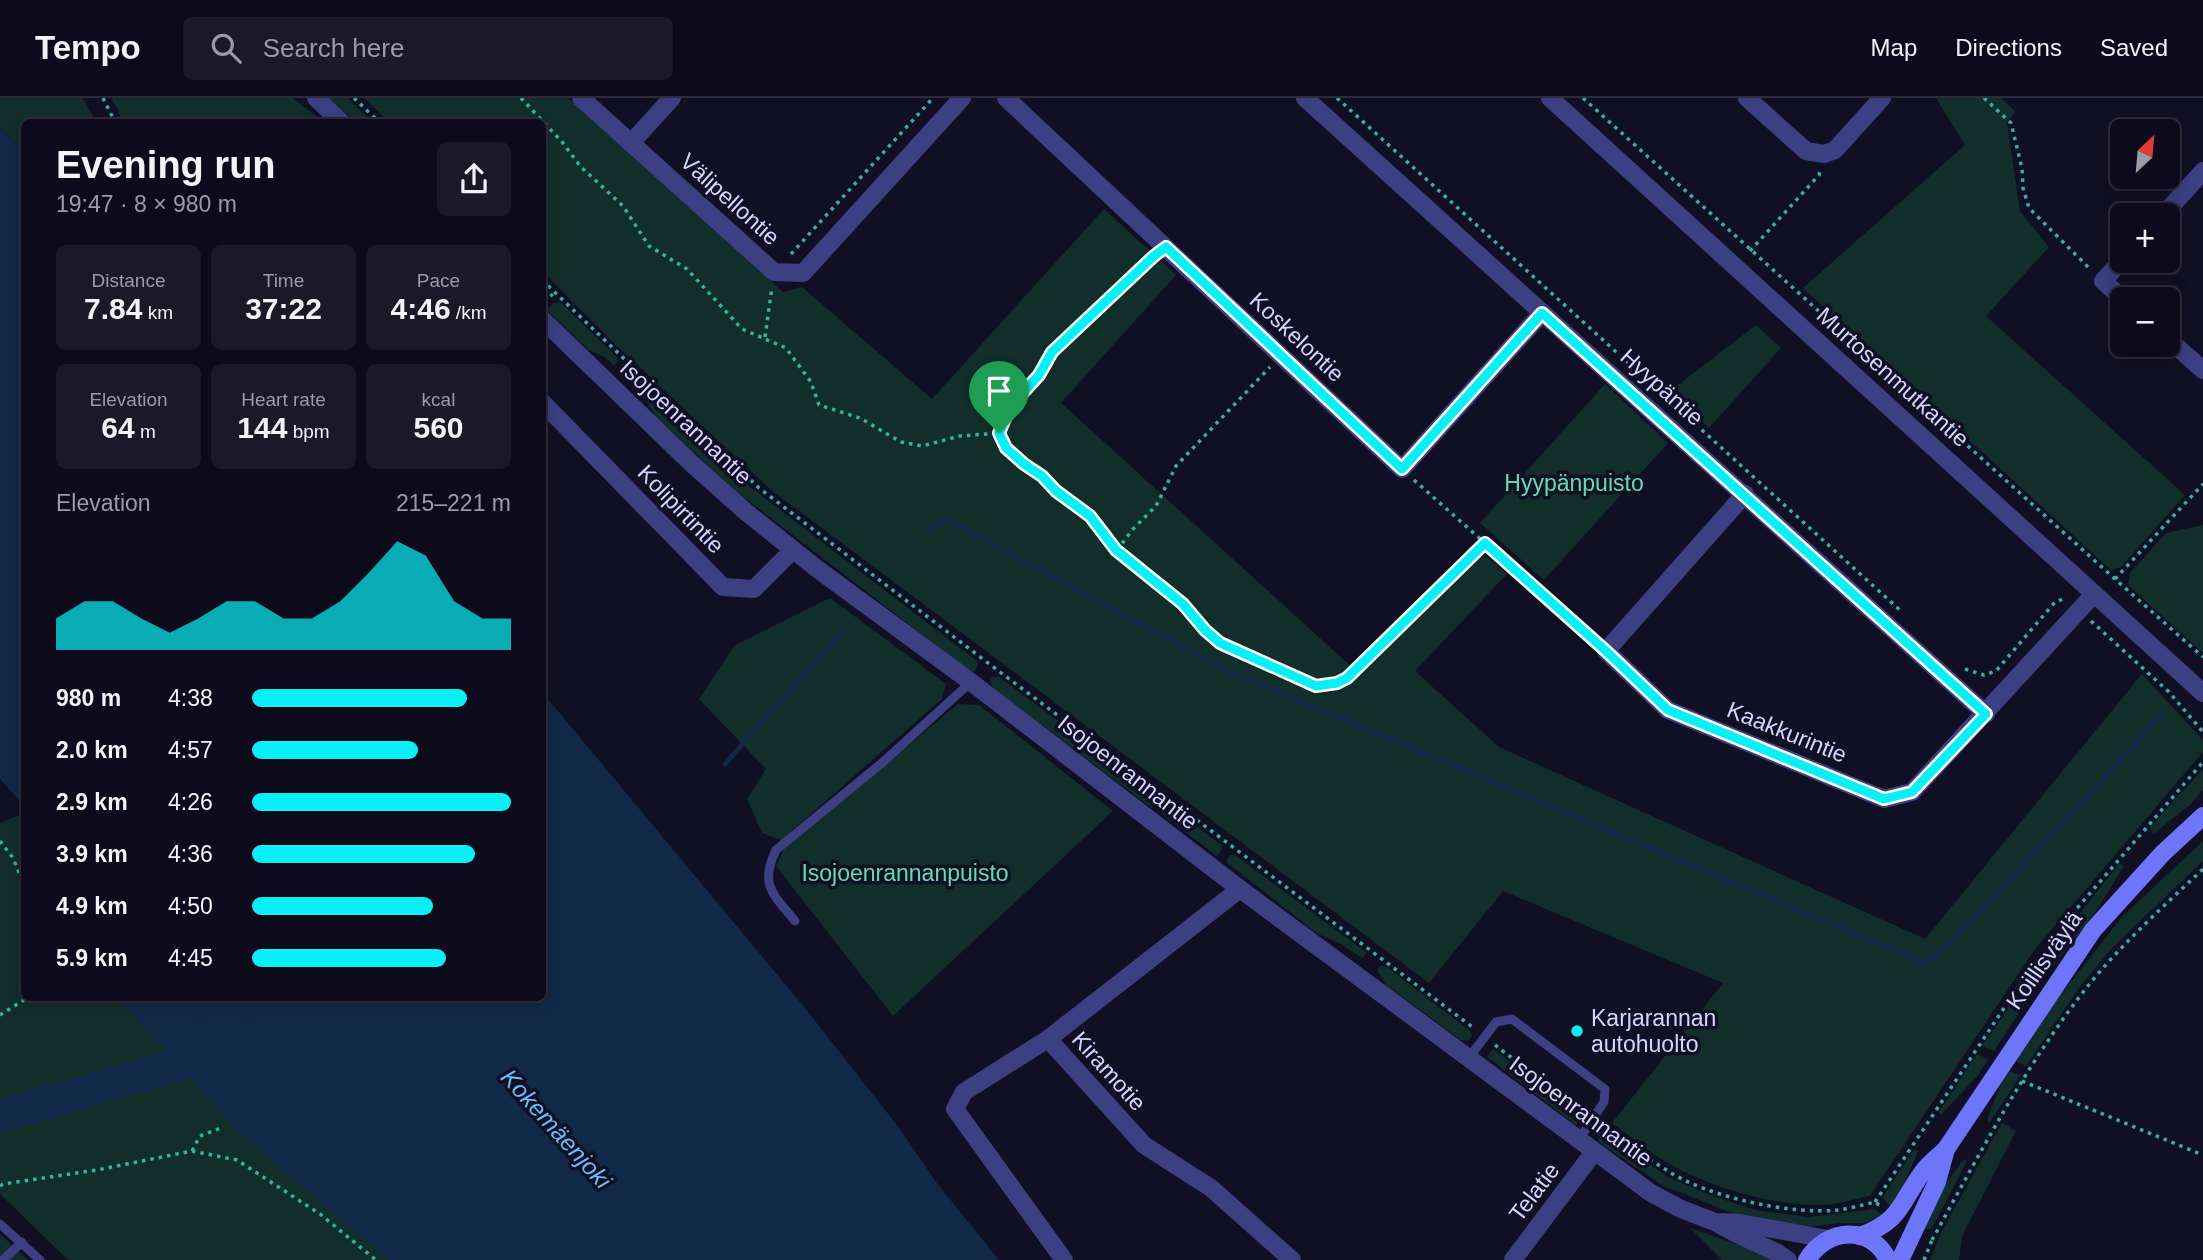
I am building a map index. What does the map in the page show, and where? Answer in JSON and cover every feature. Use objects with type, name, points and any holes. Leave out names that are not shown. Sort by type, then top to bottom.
[{"type":"main road","name":"Koillisväylä","points":[[1860,1236],[1878,1230],[1895,1216],[1923,1171],[1946,1149],[2093,930],[2163,853],[2203,816]]},
{"type":"main road","name":"Koillisväylä","points":[[1900,1260],[1937,1182],[1946,1149]]},
{"type":"main road","points":[[1807,1260],[1813,1250],[1828,1239],[1843,1234],[1860,1236],[1879,1247],[1888,1260]]},
{"type":"street","points":[[316,98],[338,119]]},
{"type":"street","name":"Välipellontie","points":[[581,98],[774,272],[803,272],[961,98]]},
{"type":"street","points":[[631,144],[672,98]]},
{"type":"street","name":"Koskelontie","points":[[1006,98],[1402,469]]},
{"type":"street","name":"Hyypäntie","points":[[1306,98],[1986,714]]},
{"type":"street","name":"Murtosenmutkantie","points":[[1550,98],[2203,692]]},
{"type":"street","points":[[1747,98],[1806,151],[1824,154],[1835,150],[1882,98]]},
{"type":"street","points":[[2174,203],[2203,171]]},
{"type":"street","points":[[2110,287],[2103,281],[2111,273]]},
{"type":"street","points":[[1402,469],[1542,313]]},
{"type":"street","name":"Isojoenrannantie","points":[[546,323],[691,463],[746,512],[1240,889],[1651,1193],[1788,1260]]},
{"type":"street","points":[[2180,350],[2203,370]]},
{"type":"street","name":"Kolipirtintie","points":[[546,405],[723,587],[754,589],[793,550]]},
{"type":"street","points":[[1606,651],[1745,494]]},
{"type":"street","name":"Kaakkurintie","points":[[1606,651],[1668,710],[1884,799],[1912,792],[2094,594]]},
{"type":"street","name":"Kiramotie","points":[[1240,889],[1048,1040],[1144,1145],[1211,1188],[1292,1260]]},
{"type":"street","points":[[1048,1040],[964,1092],[955,1109],[1064,1260]]},
{"type":"street","name":"Telatie","points":[[1513,1260],[1594,1153]]},
{"type":"street","name":"Isojoenrannantie","points":[[1715,1222],[1740,1223],[1828,1239]]},
{"type":"lane","points":[[795,921],[774,896],[768,884],[769,866],[776,850],[883,762],[971,682]]},
{"type":"lane","points":[[1468,1059],[1496,1022],[1512,1019],[1605,1089],[1604,1102],[1578,1141]]},
{"type":"lane","points":[[0,1224],[40,1260]]},
{"type":"lane","points":[[3,1260],[22,1242]]},
{"type":"path","points":[[103,98],[114,119]]},
{"type":"path","points":[[354,98],[376,119]]},
{"type":"path","points":[[521,98],[540,119]]},
{"type":"path","points":[[765,337],[774,272],[933,98]]},
{"type":"path","points":[[1337,98],[1907,616]]},
{"type":"path","points":[[1583,98],[2203,657]]},
{"type":"path","points":[[1984,98],[2011,123],[2029,208],[2103,281]]},
{"type":"path","points":[[546,125],[580,166],[623,206],[649,246],[687,269],[742,328],[786,348],[811,382],[819,405],[860,418],[901,442],[922,446],[960,436],[999,433]]},
{"type":"path","points":[[1751,251],[1819,175],[1824,154]]},
{"type":"path","points":[[1166,247],[1052,352],[1039,375],[1010,407],[999,433],[1006,448],[1090,516],[1116,550],[1183,604],[1220,643],[1316,686],[1337,683],[1347,678],[1485,543]]},
{"type":"path","points":[[546,284],[759,488],[992,666],[1593,1119],[1670,1173],[1712,1191],[1752,1203],[1797,1209],[1837,1210],[1875,1202],[2022,981],[2067,920],[2203,762]]},
{"type":"path","points":[[546,300],[555,292]]},
{"type":"path","points":[[1116,550],[1156,506],[1176,466],[1281,355]]},
{"type":"path","points":[[1402,469],[1606,651]]},
{"type":"path","points":[[2115,579],[2203,484]]},
{"type":"path","points":[[1957,662],[1967,671],[1984,676],[1996,671],[2055,602],[2063,599],[2079,610],[2169,692],[2203,732]]},
{"type":"path","points":[[0,841],[13,858],[21,878]]},
{"type":"path","points":[[1924,1260],[1932,1240],[2000,1116],[2084,990],[2115,955],[2203,869]]},
{"type":"path","points":[[0,1015],[22,1001]]},
{"type":"path","points":[[2022,1081],[2203,1155]]},
{"type":"path","points":[[192,1151],[200,1136],[223,1127]]},
{"type":"path","points":[[0,1186],[26,1179],[97,1170],[192,1151],[237,1160],[320,1214],[376,1260]]},
{"type":"path","points":[[1875,1202],[1895,1216]]},
{"type":"path","points":[[1914,1229],[1932,1240]]},
{"type":"green space","points":[[0,98],[82,98],[95,119],[21,119],[21,148],[0,128]]},
{"type":"green space","points":[[111,98],[293,98],[320,119],[120,119]]},
{"type":"green space","points":[[329,98],[347,98],[370,119],[352,119]]},
{"type":"green space","points":[[364,98],[568,98],[783,292],[802,287],[932,399],[1104,209],[1176,275],[1061,403],[1355,670],[1472,544],[1507,574],[1415,671],[1499,747],[1925,939],[2142,674],[2203,740],[2203,752],[2035,949],[1870,1196],[1815,1205],[1773,1201],[1730,1190],[1665,1162],[1612,1123],[1723,983],[1503,891],[1429,983],[771,490],[618,347],[546,275],[546,119],[386,119]]},
{"type":"green space","points":[[1936,98],[2001,98],[2015,111],[2007,123],[2020,211],[2049,247],[1986,316],[2185,495],[2121,567],[2111,570],[1803,288],[1965,145]]},
{"type":"green space","points":[[560,302],[617,357],[618,361],[614,366],[605,357],[589,350],[547,310],[554,303]]},
{"type":"green space","points":[[1756,325],[1781,348],[1709,428],[1669,392]]},
{"type":"green space","points":[[635,380],[642,382],[749,486],[977,661],[974,672],[737,492],[655,416],[632,383]]},
{"type":"green space","name":"Hyypänpuisto","points":[[1605,384],[1668,443],[1544,580],[1480,523]]},
{"type":"green space","points":[[2203,525],[2203,653],[2128,585],[2130,573],[2166,533]]},
{"type":"green space","name":"Isojoenrannanpuisto","points":[[830,598],[946,684],[942,699],[781,840],[762,833],[747,799],[766,769],[699,699],[734,646]]},
{"type":"green space","points":[[992,677],[999,677],[1153,792],[1155,799],[1152,808],[993,688],[990,681]]},
{"type":"green space","name":"Isojoenrannanpuisto","points":[[958,704],[979,705],[1113,811],[893,1016],[776,866],[784,849]]},
{"type":"green space","points":[[2203,769],[2203,790],[2191,804],[2153,834],[2150,827]]},
{"type":"green space","points":[[1171,807],[1221,845],[1222,849],[1217,856],[1162,814],[1165,808]]},
{"type":"green space","points":[[21,814],[21,1001],[126,1001],[394,1260],[68,1260],[0,1194],[0,823]]},
{"type":"green space","points":[[2203,841],[2203,861],[2113,947],[2081,985],[2026,1066],[2015,1061],[2050,1008],[2121,918]]},
{"type":"green space","points":[[1230,855],[1235,855],[1367,953],[1362,958],[1341,944],[1318,934],[1226,862]]},
{"type":"green space","points":[[2119,864],[2124,866],[2096,911],[2033,992],[1994,1051],[1982,1046],[2034,971]]},
{"type":"green space","points":[[1380,966],[1387,967],[1470,1031],[1472,1036],[1468,1041],[1461,1040],[1386,985],[1377,970]]},
{"type":"green space","points":[[1493,1049],[1579,1114],[1581,1117],[1576,1125],[1487,1057]]},
{"type":"green space","points":[[1977,1054],[1988,1059],[1978,1075],[1941,1115],[1939,1112]]},
{"type":"green space","points":[[2010,1071],[2021,1075],[1990,1122],[1987,1120],[2001,1083]]},
{"type":"green space","points":[[2002,1123],[2016,1131],[1962,1236],[1959,1260],[1930,1260],[1942,1231]]},
{"type":"green space","points":[[1601,1131],[1668,1177],[1755,1210],[1809,1217],[1874,1209],[1883,1215],[1864,1223],[1807,1227],[1739,1216],[1662,1185],[1600,1143],[1597,1137]]},
{"type":"green space","points":[[1914,1149],[1918,1151],[1902,1188],[1892,1205],[1888,1205],[1883,1197]]},
{"type":"green space","points":[[1964,1159],[1967,1161],[1931,1230],[1922,1227],[1936,1196]]},
{"type":"green space","points":[[1690,1228],[1773,1257],[1777,1260],[1722,1260]]},
{"type":"green space","points":[[0,1234],[28,1260],[0,1260]]},
{"type":"water","points":[[0,128],[21,148],[21,803],[0,779]]},
{"type":"water","name":"Kokemäenjoki","points":[[546,697],[805,1008],[900,1129],[936,1182],[999,1260],[390,1260],[236,1130],[122,1001],[546,1001]]},
{"type":"waterway","points":[[927,529],[948,520],[1226,670],[1925,963],[1954,940],[2163,714]]},
{"type":"waterway","points":[[725,764],[843,631]]},
{"type":"waterway","points":[[0,1116],[177,1065],[242,1001]]},
{"type":"place","name":"Karjarannan autohuolto","points":[[1577,1031]]},
{"type":"route","points":[[1166,247],[1402,469],[1542,313],[1986,714],[1912,792],[1884,799],[1668,710],[1485,543],[1347,678],[1337,683],[1316,686],[1220,643],[1183,604],[1116,550],[1090,516],[1006,448],[999,433],[1010,407],[1039,375],[1052,352],[1166,247]]}]
